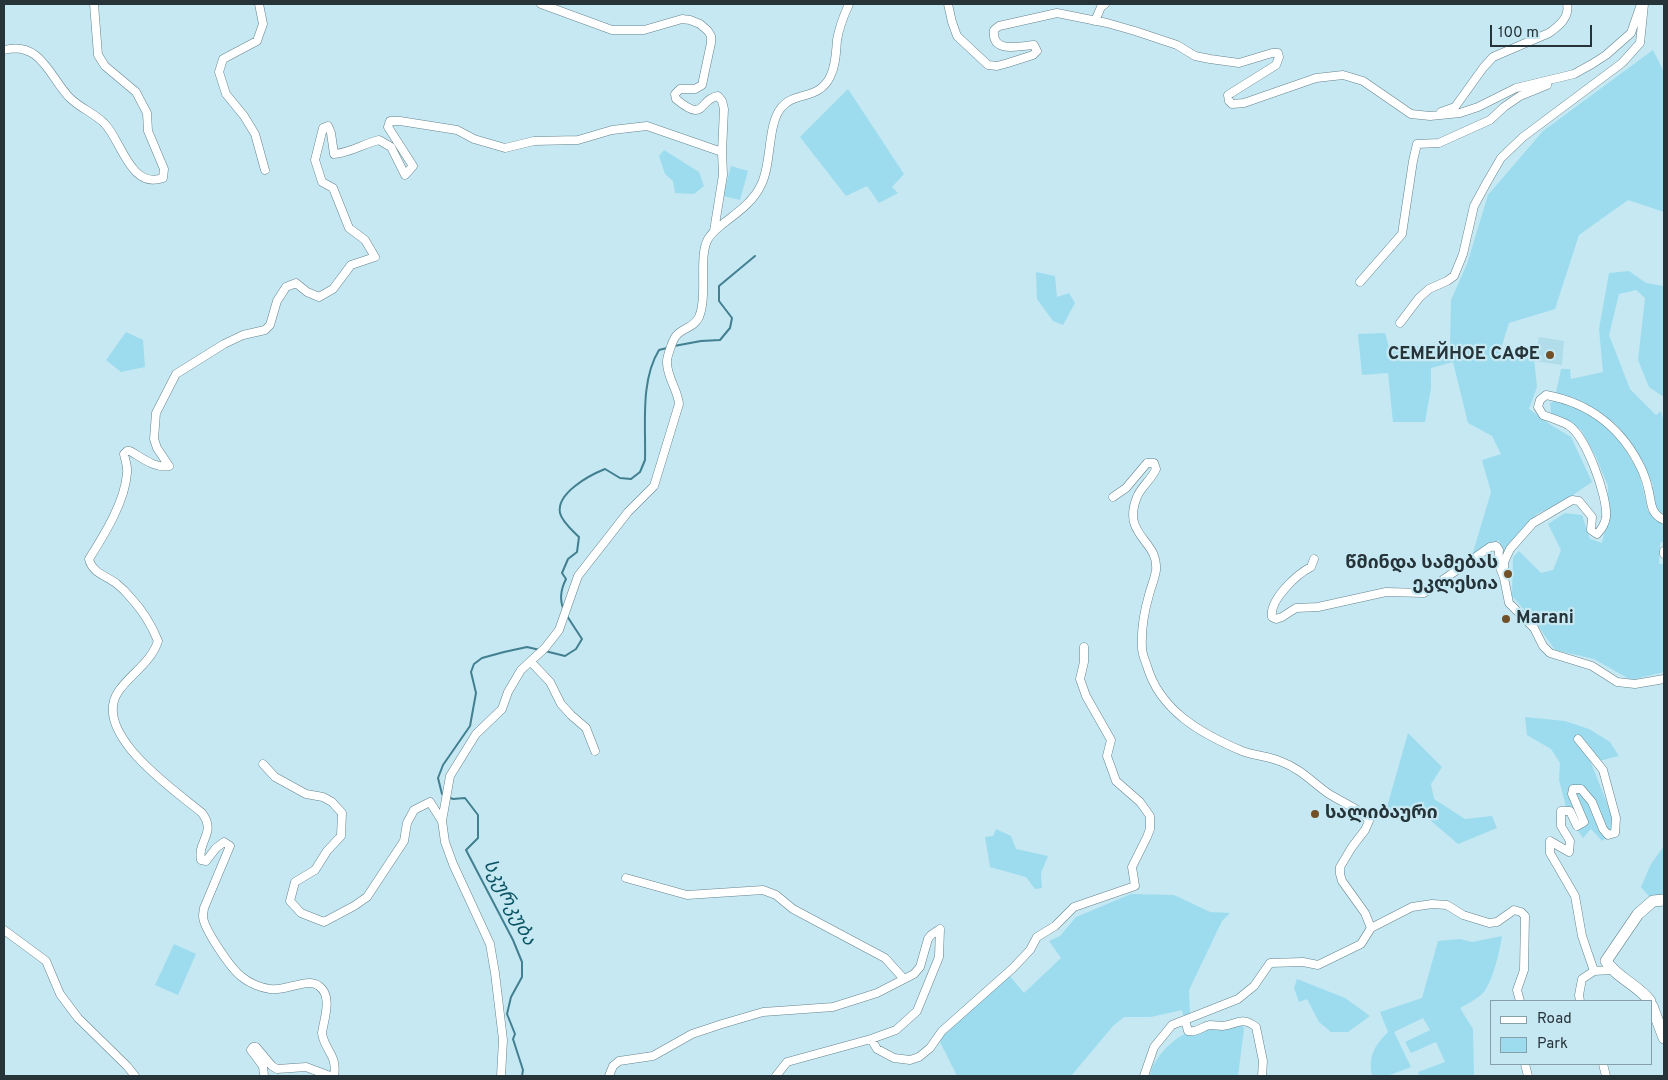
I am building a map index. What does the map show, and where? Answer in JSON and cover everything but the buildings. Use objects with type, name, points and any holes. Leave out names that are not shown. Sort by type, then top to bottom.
[{"type":"street","points":[[4,50],[14,47],[32,53],[45,63],[70,98],[105,123],[130,166],[145,178],[156,181],[163,178],[164,169],[148,131],[147,113],[136,92],[105,66],[98,55],[94,4]]},
{"type":"street","points":[[259,4],[263,24],[257,41],[223,59],[218,72],[226,94],[244,116],[255,134],[265,170]]},
{"type":"street","points":[[541,4],[612,30],[644,30],[682,19],[700,24],[708,30],[710,36],[704,80],[700,87],[680,89],[675,94],[676,99],[692,110],[698,110],[714,96],[718,96],[722,100],[724,109],[723,175],[714,231]]},
{"type":"street","points":[[501,1076],[503,1040],[490,944],[453,864],[445,842],[442,821],[450,776],[476,734],[502,709],[508,692],[521,670],[545,648],[558,630],[578,576],[628,512],[657,481],[679,404],[666,361],[675,336],[696,322],[699,317],[704,289],[707,241],[714,231],[747,205],[762,184],[766,174],[775,120],[780,109],[790,100],[811,95],[826,84],[829,79],[837,53],[839,30],[849,4]]},
{"type":"street","points":[[948,4],[952,22],[958,36],[988,65],[997,66],[1008,63],[1033,55],[1036,51],[1034,45],[1004,47],[996,43],[993,37],[994,30],[999,26],[1057,13],[1135,31],[1177,45],[1196,56],[1210,59],[1239,63],[1278,53],[1279,57],[1276,65],[1228,95],[1229,101],[1232,104],[1244,103],[1316,78],[1343,75],[1363,81],[1411,114],[1430,116],[1460,113],[1478,107],[1516,88],[1574,74]]},
{"type":"street","points":[[1095,21],[1101,7],[1105,4]]},
{"type":"street","points":[[1430,116],[1455,107],[1493,57],[1549,33],[1557,27],[1564,19],[1568,10],[1567,4]]},
{"type":"street","points":[[1360,282],[1402,234],[1413,161],[1418,144],[1439,142],[1490,120],[1520,96],[1574,74],[1606,55],[1631,33],[1642,4]]},
{"type":"street","points":[[1400,323],[1429,288],[1454,276],[1463,254],[1474,206],[1501,158],[1522,137],[1622,63],[1640,43],[1642,4]]},
{"type":"street","points":[[264,1076],[263,1066],[251,1050],[256,1046],[272,1066],[277,1069],[306,1067],[332,1076],[335,1065],[332,1053],[322,1038],[327,1002],[324,991],[318,985],[309,982],[286,989],[271,990],[243,978],[235,971],[218,949],[203,917],[204,908],[230,846],[224,842],[216,848],[206,861],[201,860],[200,856],[208,833],[209,825],[207,819],[138,760],[119,734],[114,713],[115,699],[119,692],[151,658],[158,641],[150,623],[133,600],[117,584],[99,574],[90,565],[88,559],[116,512],[124,490],[127,474],[124,454],[126,451],[130,451],[156,465],[168,466],[154,440],[156,413],[176,374],[224,344],[243,335],[264,330],[270,325],[277,301],[286,287],[296,283],[307,292],[319,297],[333,289],[351,265],[375,257],[365,240],[349,228],[332,188],[322,182],[315,160],[323,128],[328,126],[331,133],[334,154],[346,154],[360,145],[379,140],[391,147],[405,175],[413,166],[388,127],[390,121],[456,130],[474,139],[505,148],[534,141],[578,140],[612,130],[647,126],[722,152]]},
{"type":"street","points":[[1504,578],[1504,562],[1510,549],[1533,523],[1572,500],[1579,502],[1592,517],[1591,530],[1594,533],[1597,534],[1603,528],[1606,516],[1603,490],[1584,444],[1570,426],[1543,415],[1538,407],[1540,400],[1546,394],[1559,397],[1598,415],[1619,433],[1628,444],[1642,470],[1649,490],[1653,512],[1664,520]]},
{"type":"street","points":[[1113,497],[1126,488],[1147,463],[1154,463],[1156,470],[1153,476],[1137,496],[1133,524],[1153,552],[1155,561],[1156,570],[1146,604],[1142,649],[1149,673],[1156,688],[1169,706],[1199,730],[1244,752],[1280,761],[1296,768],[1325,791],[1368,817],[1369,820],[1365,830],[1340,867],[1340,874],[1342,882],[1365,913],[1372,928]]},
{"type":"street","points":[[1314,559],[1311,567],[1303,571],[1280,594],[1271,612],[1272,617],[1276,619],[1282,617],[1296,608],[1318,607],[1386,592],[1424,593],[1490,547],[1496,546],[1498,562],[1504,578],[1509,603],[1534,628],[1543,646],[1550,653],[1592,666],[1617,682],[1635,684],[1664,679]]},
{"type":"street","points":[[871,1039],[877,1049],[894,1058],[910,1060],[919,1057],[930,1048],[942,1030],[1013,968],[1030,950],[1037,937],[1055,926],[1074,907],[1135,886],[1132,867],[1150,829],[1150,816],[1140,802],[1116,781],[1108,756],[1111,740],[1086,696],[1080,679],[1084,662],[1084,647]]},
{"type":"street","points":[[531,662],[550,682],[561,704],[586,728],[595,751]]},
{"type":"street","points":[[1578,739],[1603,770],[1616,818],[1615,833],[1608,835],[1603,830],[1592,802],[1581,789],[1574,790],[1572,794],[1584,822],[1577,826],[1570,812],[1561,811],[1561,826],[1570,841],[1569,852],[1550,841],[1550,853],[1575,896],[1582,936],[1594,971]]},
{"type":"street","points":[[263,764],[275,777],[306,794],[323,797],[332,802],[342,813],[341,836],[327,850],[315,870],[295,882],[290,901],[301,913],[324,922],[367,897],[404,841],[407,823],[414,810],[430,802],[442,821]]},
{"type":"street","points":[[626,878],[687,895],[763,890],[776,895],[793,909],[885,958],[904,979]]},
{"type":"street","points":[[1649,1000],[1638,988],[1611,970],[1606,961],[1638,914],[1653,901],[1664,900]]},
{"type":"street","points":[[1144,1076],[1154,1047],[1172,1025],[1238,999],[1254,986],[1270,963],[1302,962],[1318,965],[1361,944],[1372,928],[1412,906],[1447,905],[1463,915],[1490,922],[1497,922],[1514,910],[1525,916],[1524,970],[1517,990],[1520,1000]]},
{"type":"street","points":[[609,1076],[613,1066],[619,1061],[653,1056],[692,1034],[722,1024],[763,1012],[832,1007],[877,993],[914,974],[920,968],[928,939],[940,929],[939,957],[917,1012],[896,1030],[871,1039],[788,1062],[776,1076]]},
{"type":"street","points":[[4,930],[46,961],[60,994],[78,1018],[127,1066],[134,1076]]},
{"type":"street","points":[[1580,1000],[1582,978],[1594,971],[1611,970]]},
{"type":"street","points":[[1653,1009],[1664,1038]]},
{"type":"street","points":[[1184,1020],[1188,1031],[1194,1032],[1209,1025],[1222,1026],[1243,1020],[1251,1023],[1256,1027],[1263,1062],[1262,1076]]},
{"type":"shaded area","points":[[1539,337],[1564,341],[1562,365],[1534,361]]},
{"type":"green space","points":[[1653,50],[1664,72],[1664,212],[1628,200],[1579,235],[1555,309],[1509,323],[1499,355],[1534,358],[1537,387],[1529,409],[1571,437],[1592,482],[1564,501],[1537,514],[1513,540],[1503,561],[1499,540],[1471,559],[1491,492],[1482,460],[1501,454],[1492,436],[1468,423],[1453,362],[1431,368],[1431,388],[1425,422],[1393,422],[1388,373],[1362,375],[1358,334],[1385,333],[1389,348],[1450,344],[1451,300],[1467,264],[1488,195],[1543,131]]},
{"type":"green space","points":[[848,89],[904,174],[892,187],[898,193],[879,203],[867,186],[846,196],[800,137]]},
{"type":"green space","points":[[664,150],[699,172],[704,186],[694,194],[675,193],[673,181],[665,174],[659,156]]},
{"type":"green space","points":[[731,166],[748,171],[740,200],[723,196]]},
{"type":"green space","points":[[1629,271],[1646,283],[1664,286],[1664,397],[1649,387],[1638,360],[1645,298],[1636,290],[1619,294],[1609,335],[1630,389],[1656,415],[1661,411],[1664,423],[1664,514],[1659,512],[1653,500],[1653,485],[1645,467],[1616,424],[1583,402],[1556,393],[1561,369],[1570,369],[1571,379],[1603,372],[1599,329],[1609,273]]},
{"type":"green space","points":[[1036,272],[1055,276],[1057,297],[1069,293],[1075,303],[1063,325],[1053,321],[1037,299]]},
{"type":"green space","points":[[126,332],[143,340],[145,367],[121,372],[106,360]]},
{"type":"green space","points":[[1557,400],[1592,415],[1617,436],[1639,473],[1648,511],[1664,521],[1664,541],[1660,543],[1659,564],[1664,564],[1664,672],[1631,680],[1594,659],[1555,650],[1535,622],[1512,596],[1513,557],[1519,551],[1541,573],[1553,570],[1561,550],[1548,524],[1565,513],[1582,515],[1590,539],[1602,543],[1608,516],[1608,486],[1596,457],[1581,430],[1551,413],[1550,403]]},
{"type":"green space","points":[[1525,717],[1565,721],[1589,729],[1610,742],[1619,756],[1591,763],[1613,818],[1612,831],[1602,841],[1591,829],[1583,838],[1569,818],[1559,780],[1560,763],[1551,749],[1527,735]]},
{"type":"green space","points":[[1408,733],[1442,767],[1431,784],[1434,799],[1465,819],[1492,816],[1497,828],[1458,844],[1423,814],[1385,814]]},
{"type":"green space","points":[[996,829],[1011,836],[1016,849],[1048,856],[1041,873],[1042,888],[1035,889],[1026,877],[990,867],[985,837],[993,836]]},
{"type":"green space","points":[[1664,846],[1664,898],[1652,900],[1641,887],[1651,864]]},
{"type":"green space","points":[[1131,894],[1174,895],[1210,912],[1230,913],[1222,921],[1189,990],[1190,1015],[1183,1015],[1182,1010],[1151,1017],[1124,1017],[1113,1026],[1071,1076],[957,1076],[940,1042],[943,1032],[1009,975],[1024,993],[1061,958],[1049,941],[1060,936],[1076,917]]},
{"type":"green space","points":[[1502,936],[1489,984],[1479,997],[1460,1008],[1473,1029],[1474,1076],[1419,1076],[1418,1072],[1445,1062],[1436,1042],[1411,1053],[1405,1042],[1430,1030],[1423,1018],[1394,1032],[1411,1067],[1387,1076],[1372,1076],[1371,1063],[1373,1052],[1388,1032],[1380,1012],[1422,998],[1438,941],[1460,939],[1472,942]]},
{"type":"green space","points":[[174,944],[196,954],[178,995],[155,985]]},
{"type":"green space","points":[[1297,979],[1345,998],[1370,1016],[1348,1032],[1331,1032],[1319,1022],[1307,999],[1299,1002],[1294,988]]},
{"type":"green space","points":[[1242,1023],[1244,1029],[1238,1076],[1150,1076],[1159,1057],[1169,1045],[1181,1036],[1193,1030],[1207,1027]]},
{"type":"waterway","name":"სკურკუბა","points":[[674,346],[720,340],[730,328],[732,318],[719,301],[719,286],[755,256]]},
{"type":"waterway","name":"სკურკუბა","points":[[564,610],[561,594],[566,579],[562,573],[568,559],[577,552],[579,537],[563,520],[560,506],[563,499],[575,486],[605,469],[620,478],[631,479],[640,472],[645,460],[645,404],[649,375],[659,350],[667,348]]},
{"type":"waterway","name":"სკურკუბა","points":[[545,651],[565,656],[576,649],[582,639],[567,616]]},
{"type":"waterway","name":"სკურკუბა","points":[[443,795],[438,778],[443,765],[470,726],[476,693],[471,672],[474,664],[482,658],[527,647],[540,650]]},
{"type":"waterway","name":"სკურკუბა","points":[[448,797],[453,799],[465,798],[478,815],[478,838],[466,850],[513,940],[522,962],[522,977],[511,997],[507,1014],[515,1034],[513,1039],[523,1070],[522,1076]]},
{"type":"place","name":"СЕМЕЙНОЕ САФЕ","points":[[1550,355]]},
{"type":"place","name":"წმინდა სამებას ეკლესია","points":[[1508,574]]},
{"type":"place","name":"Marani","points":[[1506,619]]},
{"type":"place","name":"სალიბაური","points":[[1315,814]]}]
